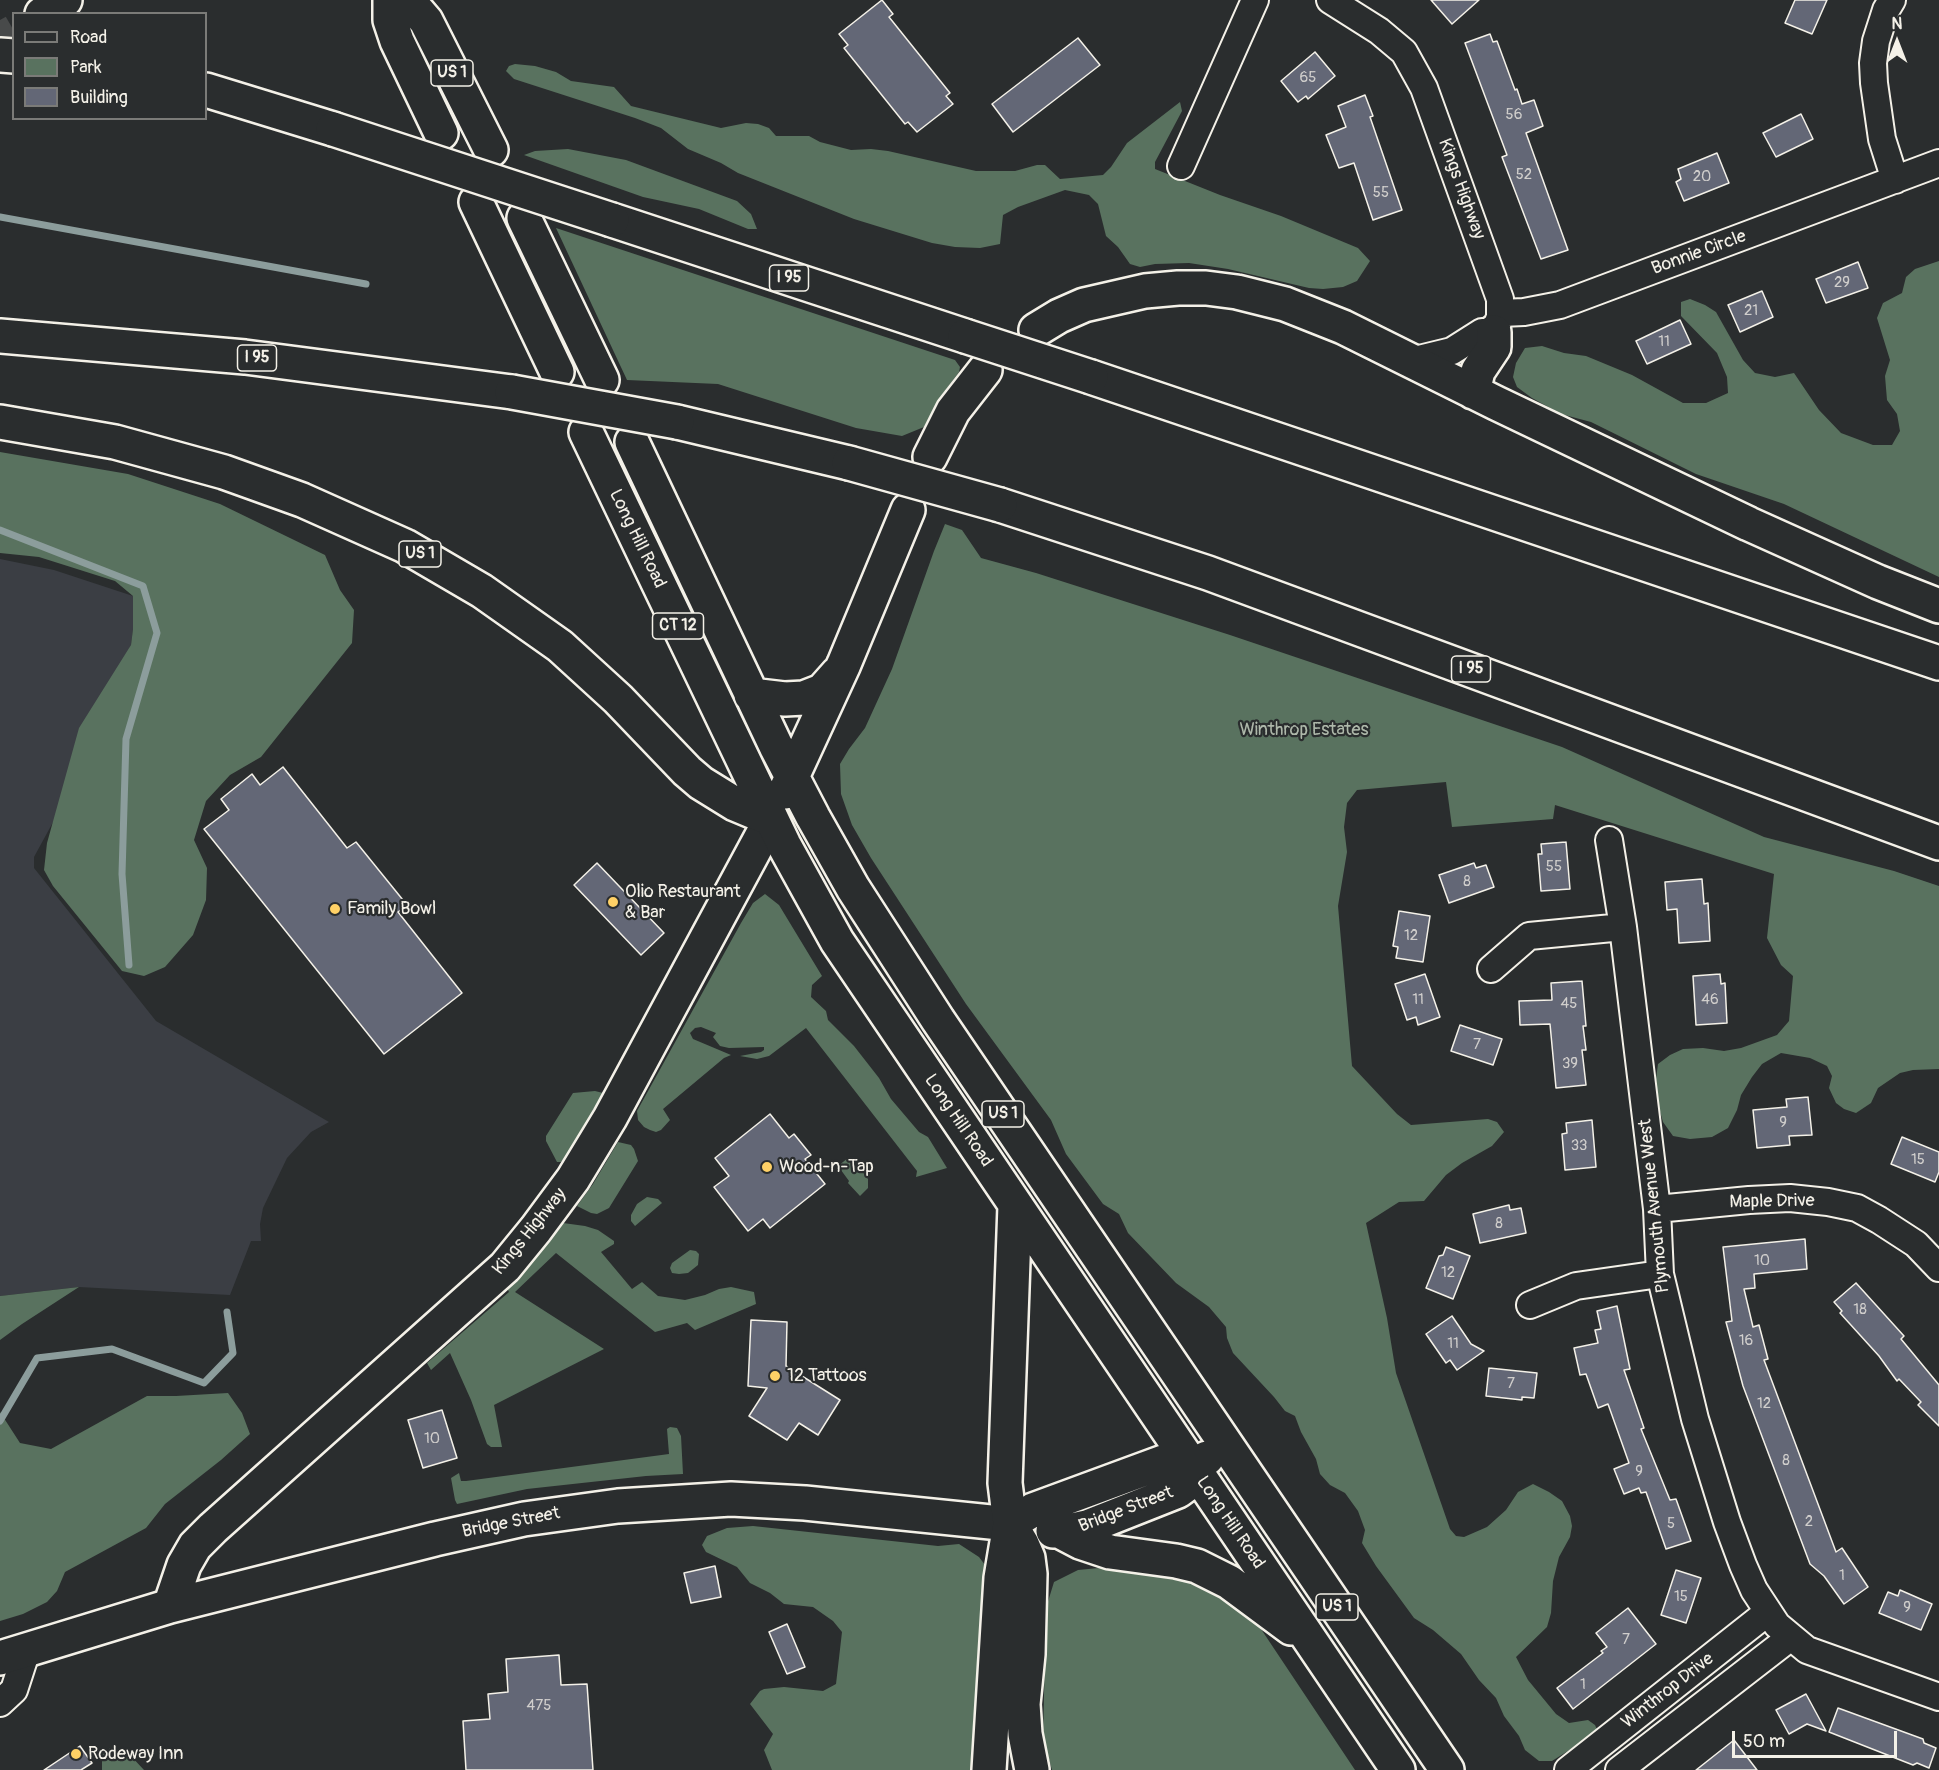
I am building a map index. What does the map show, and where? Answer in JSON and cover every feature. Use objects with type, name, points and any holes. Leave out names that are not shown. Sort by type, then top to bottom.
[{"type":"main road","points":[[45,12],[65,0]]},
{"type":"main road","points":[[390,0],[390,20],[397,41],[441,133]]},
{"type":"main road","name":"US 1","points":[[408,0],[426,21],[491,150]]},
{"type":"main road","name":"I 95","points":[[207,90],[333,129],[1091,377],[1254,434],[1939,663]]},
{"type":"main road","points":[[476,202],[557,372]]},
{"type":"main road","points":[[524,218],[602,380]]},
{"type":"main road","points":[[1036,330],[1067,312],[1103,299],[1145,291],[1197,288],[1237,292],[1300,309],[1343,327],[1749,524],[1878,582],[1939,606]]},
{"type":"main road","points":[[1473,392],[1478,371],[1494,347],[1497,322]]},
{"type":"main road","name":"I 95","points":[[0,336],[245,357],[512,392],[677,422],[849,463],[1000,505],[1208,573],[1935,842]]},
{"type":"main road","points":[[930,457],[953,411],[971,385],[985,370]]},
{"type":"main road","name":"US 1","points":[[0,422],[115,442],[224,472],[310,503],[412,550],[490,596],[560,646],[618,699],[701,783],[735,804],[771,819]]},
{"type":"main road","name":"Long Hill Road","points":[[586,432],[771,819],[813,901],[847,957],[1398,1770]]},
{"type":"main road","points":[[1254,434],[1653,585],[1939,681]]},
{"type":"main road","name":"Long Hill Road","points":[[632,442],[751,695],[792,778],[848,880],[916,987],[1448,1770]]},
{"type":"main road","points":[[751,695],[785,699],[810,696],[822,691],[830,684],[844,664],[908,510]]},
{"type":"main road","name":"Kings Highway","points":[[170,1606],[184,1565],[195,1546],[505,1267],[573,1179],[610,1118],[771,819],[844,664]]},
{"type":"main road","points":[[989,1770],[1001,1578],[1010,1524],[1005,1484],[1015,1205]]},
{"type":"main road","name":"Bridge Street","points":[[13,1654],[170,1606],[446,1536],[524,1519],[618,1506],[731,1499],[805,1503],[1059,1531],[1087,1527],[1178,1491],[1189,1483],[1192,1467],[1226,1443]]},
{"type":"main road","name":"Bridge Street","points":[[1010,1524],[1033,1510],[1166,1461],[1179,1460],[1192,1467]]},
{"type":"main road","points":[[1010,1524],[1028,1558],[1030,1574],[1028,1654],[1023,1704],[1025,1734],[1032,1770]]},
{"type":"main road","points":[[1059,1531],[1080,1542],[1110,1552],[1197,1566],[1229,1582],[1310,1641]]},
{"type":"street","points":[[1181,166],[1255,0]]},
{"type":"street","name":"Kings Highway","points":[[1330,0],[1379,31],[1404,52],[1424,88],[1499,295],[1497,322]]},
{"type":"street","points":[[1892,0],[1886,10],[1876,41],[1874,73],[1882,139],[1895,180]]},
{"type":"street","name":"Bonnie Circle","points":[[1497,322],[1560,304],[1939,163]]},
{"type":"street","points":[[1411,361],[1452,351],[1497,322]]},
{"type":"street","name":"Plymouth Avenue West","points":[[1610,840],[1623,927],[1656,1209],[1660,1275],[1695,1419],[1727,1522],[1754,1590],[1779,1625]]},
{"type":"street","points":[[1491,969],[1529,936],[1623,927]]},
{"type":"street","name":"Maple Drive","points":[[1656,1209],[1790,1198],[1857,1208],[1916,1244],[1939,1268]]},
{"type":"street","points":[[1530,1305],[1576,1286],[1660,1275]]},
{"type":"street","points":[[1779,1625],[1807,1650],[1939,1697]]},
{"type":"street","name":"Winthrop Drive","points":[[1568,1770],[1779,1625]]},
{"type":"street","name":"Winthrop Drive","points":[[1619,1770],[1779,1625]]},
{"type":"street","name":"Bridge Street","points":[[0,1703],[14,1690],[13,1654]]},
{"type":"shaded area","points":[[0,559],[54,570],[133,596],[131,645],[82,769],[34,857],[34,868],[156,1021],[329,1122],[311,1132],[287,1158],[263,1208],[260,1224],[261,1241],[251,1241],[230,1295],[79,1287],[0,1296]]},
{"type":"green space","points":[[515,64],[535,66],[556,72],[571,81],[614,87],[631,106],[721,128],[746,123],[758,124],[769,128],[776,136],[809,136],[820,142],[851,150],[888,151],[976,171],[1015,171],[1045,165],[1060,179],[1103,175],[1127,143],[1180,102],[1182,111],[1155,162],[1155,169],[1281,216],[1358,248],[1370,261],[1357,281],[1343,287],[1323,289],[1189,263],[1140,267],[1130,264],[1118,247],[1106,236],[1098,204],[1089,195],[1065,190],[1018,207],[1003,215],[1000,244],[980,248],[932,243],[854,219],[738,173],[688,149],[661,128],[514,79],[506,71],[509,66]]},
{"type":"green space","points":[[568,149],[626,160],[737,201],[751,214],[757,229],[748,229],[699,209],[643,197],[524,155],[535,151]]},
{"type":"green space","points":[[556,228],[955,360],[960,367],[959,372],[939,399],[924,427],[902,436],[856,428],[718,384],[627,380]]},
{"type":"green space","points":[[1939,261],[1939,577],[1784,504],[1696,474],[1591,422],[1561,414],[1517,387],[1513,377],[1516,363],[1525,348],[1542,346],[1564,353],[1586,356],[1632,375],[1683,403],[1706,403],[1728,393],[1727,377],[1717,353],[1681,316],[1681,302],[1690,299],[1716,312],[1743,360],[1755,373],[1775,377],[1794,373],[1819,410],[1841,433],[1873,445],[1892,445],[1900,431],[1897,414],[1887,400],[1885,376],[1890,360],[1877,318],[1883,303],[1902,293],[1906,277],[1915,269]]},
{"type":"green space","points":[[0,452],[128,474],[220,504],[325,555],[340,590],[354,610],[352,643],[261,757],[230,775],[206,801],[194,840],[207,868],[206,900],[193,935],[165,967],[144,976],[122,971],[53,886],[44,870],[47,843],[79,728],[131,645],[133,596],[115,581],[39,557],[0,553]]},
{"type":"green space","name":"Winthrop Estates","points":[[945,524],[962,530],[981,558],[1036,573],[1230,635],[1562,747],[1764,837],[1894,871],[1939,886],[1939,1069],[1900,1073],[1878,1088],[1871,1103],[1856,1113],[1836,1103],[1829,1088],[1832,1076],[1827,1066],[1810,1058],[1781,1053],[1762,1064],[1752,1077],[1741,1095],[1728,1128],[1712,1137],[1690,1139],[1673,1136],[1663,1122],[1656,1079],[1658,1064],[1683,1049],[1703,1048],[1724,1051],[1741,1048],[1777,1035],[1789,1021],[1793,976],[1781,965],[1767,938],[1774,874],[1555,805],[1553,819],[1452,827],[1446,782],[1357,790],[1347,803],[1344,827],[1347,852],[1338,906],[1352,1066],[1397,1114],[1411,1125],[1488,1119],[1497,1122],[1504,1132],[1492,1146],[1446,1175],[1424,1201],[1399,1202],[1366,1223],[1387,1318],[1396,1373],[1450,1529],[1456,1536],[1464,1537],[1487,1527],[1506,1510],[1518,1492],[1533,1484],[1562,1501],[1570,1516],[1572,1526],[1570,1537],[1559,1557],[1553,1581],[1551,1613],[1547,1627],[1516,1657],[1528,1680],[1556,1714],[1569,1723],[1588,1720],[1595,1725],[1598,1732],[1552,1761],[1539,1761],[1525,1750],[1496,1698],[1479,1680],[1461,1654],[1433,1630],[1414,1618],[1362,1543],[1365,1530],[1358,1511],[1345,1493],[1330,1485],[1320,1474],[1316,1459],[1295,1416],[1285,1411],[1233,1353],[1227,1338],[1226,1327],[1209,1307],[1176,1283],[1128,1233],[1119,1214],[1103,1204],[1066,1154],[1051,1120],[966,1004],[852,825],[841,794],[840,764],[865,728],[892,669]]},
{"type":"green space","points":[[765,894],[779,905],[822,976],[812,985],[811,997],[826,1011],[828,1020],[854,1046],[879,1078],[891,1099],[919,1132],[928,1137],[947,1168],[916,1177],[917,1171],[806,1028],[769,1056],[757,1059],[740,1056],[761,1052],[764,1047],[720,1046],[713,1037],[716,1033],[701,1027],[695,1028],[690,1033],[693,1039],[731,1055],[724,1058],[663,1109],[670,1120],[661,1130],[656,1132],[650,1130],[638,1120],[637,1111],[741,923],[753,903]]},
{"type":"green space","points":[[595,1091],[603,1093],[602,1096],[567,1156],[561,1162],[557,1162],[546,1141],[546,1136],[573,1093]]},
{"type":"green space","points":[[618,1142],[631,1145],[638,1161],[609,1208],[597,1214],[577,1206],[593,1184]]},
{"type":"green space","points":[[848,1158],[854,1160],[868,1179],[868,1188],[860,1196],[848,1183],[849,1181],[838,1166]]},
{"type":"green space","points":[[647,1197],[658,1199],[662,1203],[635,1226],[631,1221],[631,1215],[637,1204]]},
{"type":"green space","points":[[563,1223],[598,1230],[614,1241],[614,1244],[601,1252],[632,1289],[642,1282],[658,1296],[685,1300],[731,1287],[754,1292],[756,1304],[695,1330],[687,1323],[655,1332],[556,1253],[515,1292],[604,1349],[494,1405],[502,1447],[491,1447],[487,1444],[450,1353],[431,1370],[427,1363],[509,1292],[507,1288]]},
{"type":"green space","points":[[690,1250],[699,1254],[698,1265],[688,1273],[672,1273],[670,1268],[672,1263]]},
{"type":"green space","points":[[79,1287],[22,1324],[0,1340],[0,1296]]},
{"type":"green space","points":[[228,1393],[242,1413],[250,1434],[165,1504],[146,1528],[65,1572],[57,1591],[47,1602],[23,1614],[0,1621],[0,1412],[20,1443],[51,1449],[147,1396]]},
{"type":"green space","points":[[677,1428],[681,1436],[683,1474],[527,1489],[457,1504],[455,1500],[451,1478],[459,1473],[461,1481],[466,1481],[669,1454],[667,1429]]},
{"type":"green space","points":[[753,1526],[938,1546],[959,1544],[979,1557],[985,1565],[987,1579],[983,1641],[973,1722],[974,1770],[772,1770],[764,1750],[773,1734],[750,1704],[764,1689],[784,1687],[823,1691],[836,1684],[842,1632],[833,1621],[813,1607],[784,1604],[770,1593],[750,1583],[737,1567],[706,1552],[702,1545],[707,1536],[727,1528]]},
{"type":"green space","points":[[1109,1567],[1182,1576],[1217,1588],[1251,1614],[1355,1770],[1052,1770],[1043,1739],[1046,1608],[1054,1582],[1078,1570]]},
{"type":"green space","points":[[110,1748],[130,1755],[144,1770],[102,1770],[102,1755]]},
{"type":"building","points":[[882,0],[893,14],[889,17],[950,93],[946,96],[953,104],[917,132],[908,122],[905,124],[844,48],[848,45],[839,34]]},
{"type":"building","points":[[1431,0],[1479,0],[1452,24]]},
{"type":"building","points":[[1795,0],[1827,0],[1812,34],[1785,23]]},
{"type":"building","points":[[1490,34],[1493,42],[1497,41],[1522,104],[1534,100],[1543,126],[1526,133],[1568,250],[1541,259],[1502,157],[1507,155],[1465,43]]},
{"type":"building","points":[[1078,38],[1100,65],[1013,132],[992,104]]},
{"type":"building","points":[[1315,52],[1335,76],[1308,99],[1306,96],[1298,102],[1281,81]]},
{"type":"building","points":[[1365,95],[1373,116],[1370,117],[1402,210],[1373,220],[1354,163],[1339,168],[1326,135],[1346,127],[1338,106]]},
{"type":"building","points":[[1801,114],[1813,139],[1776,157],[1763,133]]},
{"type":"building","points":[[1717,153],[1729,183],[1684,201],[1676,182],[1681,179],[1678,169]]},
{"type":"building","points":[[1858,262],[1868,288],[1826,303],[1816,279]]},
{"type":"building","points":[[1762,291],[1773,317],[1740,332],[1728,305]]},
{"type":"building","points":[[1680,320],[1691,344],[1647,364],[1636,341]]},
{"type":"building","name":"Family Bowl","points":[[283,767],[347,848],[356,842],[407,905],[398,912],[462,993],[384,1054],[204,829],[229,810],[221,799],[252,774],[260,785]]},
{"type":"building","points":[[1566,842],[1570,889],[1541,891],[1538,854],[1542,854],[1541,844]]},
{"type":"building","name":"Olio Restaurant & Bar","points":[[597,863],[664,933],[641,955],[574,885]]},
{"type":"building","points":[[1474,863],[1476,868],[1486,865],[1494,887],[1449,903],[1439,875]]},
{"type":"building","points":[[1702,879],[1704,904],[1708,903],[1710,941],[1679,943],[1677,909],[1667,910],[1665,882]]},
{"type":"building","points":[[1399,911],[1430,916],[1423,962],[1396,958],[1398,947],[1393,946]]},
{"type":"building","points":[[1425,974],[1440,1017],[1418,1025],[1416,1017],[1407,1020],[1395,984]]},
{"type":"building","points":[[1720,974],[1721,984],[1725,983],[1727,1023],[1696,1025],[1693,976]]},
{"type":"building","points":[[1582,981],[1586,1050],[1582,1050],[1586,1085],[1556,1088],[1550,1024],[1520,1025],[1519,1001],[1552,1000],[1551,983]]},
{"type":"building","points":[[1460,1025],[1502,1039],[1493,1065],[1451,1051]]},
{"type":"building","points":[[1808,1097],[1812,1135],[1789,1136],[1790,1145],[1757,1148],[1753,1110],[1787,1107],[1786,1099]]},
{"type":"building","name":"Wood-n-Tap","points":[[770,1114],[789,1138],[794,1134],[811,1155],[805,1159],[825,1184],[770,1228],[763,1219],[748,1231],[714,1187],[729,1176],[715,1158]]},
{"type":"building","points":[[1592,1120],[1596,1167],[1565,1170],[1562,1134],[1567,1133],[1566,1123]]},
{"type":"building","points":[[1902,1137],[1939,1152],[1939,1172],[1935,1182],[1891,1164]]},
{"type":"building","points":[[1509,1205],[1510,1210],[1521,1208],[1526,1233],[1480,1243],[1473,1214]]},
{"type":"building","points":[[1805,1239],[1807,1269],[1754,1274],[1755,1288],[1744,1289],[1753,1327],[1759,1325],[1768,1359],[1764,1360],[1836,1552],[1842,1548],[1868,1587],[1844,1604],[1824,1576],[1810,1564],[1743,1386],[1726,1322],[1732,1321],[1723,1247]]},
{"type":"building","points":[[1446,1247],[1470,1256],[1453,1299],[1426,1288],[1439,1256],[1443,1255]]},
{"type":"building","points":[[1856,1283],[1904,1336],[1901,1339],[1939,1385],[1939,1426],[1918,1405],[1921,1402],[1899,1379],[1897,1381],[1879,1356],[1840,1313],[1842,1311],[1834,1302]]},
{"type":"building","points":[[1617,1306],[1630,1369],[1624,1370],[1644,1428],[1641,1429],[1670,1500],[1676,1499],[1691,1541],[1666,1549],[1646,1492],[1641,1493],[1639,1488],[1624,1494],[1614,1469],[1629,1463],[1608,1404],[1598,1408],[1586,1374],[1580,1375],[1574,1348],[1598,1343],[1595,1330],[1601,1329],[1597,1311]]},
{"type":"building","points":[[1452,1316],[1471,1344],[1484,1351],[1457,1370],[1450,1360],[1446,1363],[1426,1334]]},
{"type":"building","name":"12 Tattoos","points":[[751,1320],[787,1322],[786,1366],[840,1400],[818,1435],[799,1423],[787,1440],[749,1416],[767,1388],[748,1386]]},
{"type":"building","points":[[1489,1368],[1537,1373],[1534,1398],[1522,1397],[1522,1400],[1486,1396]]},
{"type":"building","points":[[442,1410],[457,1458],[423,1468],[408,1420]]},
{"type":"building","points":[[715,1566],[721,1597],[691,1603],[684,1573]]},
{"type":"building","points":[[1676,1570],[1701,1578],[1686,1623],[1661,1615]]},
{"type":"building","points":[[1900,1590],[1932,1604],[1921,1630],[1879,1613],[1888,1592],[1898,1596]]},
{"type":"building","points":[[1628,1608],[1656,1644],[1573,1709],[1557,1688],[1603,1653],[1601,1651],[1607,1647],[1596,1633]]},
{"type":"building","points":[[787,1624],[805,1667],[787,1674],[769,1632]]},
{"type":"building","points":[[559,1655],[561,1685],[587,1684],[593,1770],[466,1770],[463,1721],[490,1719],[488,1694],[508,1692],[506,1659]]},
{"type":"building","points":[[1806,1694],[1826,1731],[1807,1724],[1789,1734],[1776,1710]]},
{"type":"building","points":[[1838,1708],[1923,1739],[1924,1743],[1936,1748],[1929,1768],[1917,1763],[1913,1765],[1829,1732]]},
{"type":"building","points":[[1734,1740],[1757,1770],[1696,1770]]},
{"type":"building","name":"Rodeway Inn","points":[[80,1746],[92,1763],[81,1770],[44,1770]]},
{"type":"waterway","points":[[0,217],[366,284]]},
{"type":"waterway","points":[[0,530],[143,586],[157,633],[126,739],[122,874],[129,965]]},
{"type":"waterway","points":[[0,1421],[37,1358],[112,1349],[204,1383],[233,1353],[227,1312]]},
{"type":"tunnel","points":[[0,39],[12,32]]},
{"type":"place","name":"Olio Restaurant & Bar","points":[[613,902]]},
{"type":"place","name":"Family Bowl","points":[[335,909]]},
{"type":"place","name":"Wood-n-Tap","points":[[767,1167]]},
{"type":"place","name":"12 Tattoos","points":[[775,1376]]},
{"type":"place","name":"Rodeway Inn","points":[[76,1754]]}]
